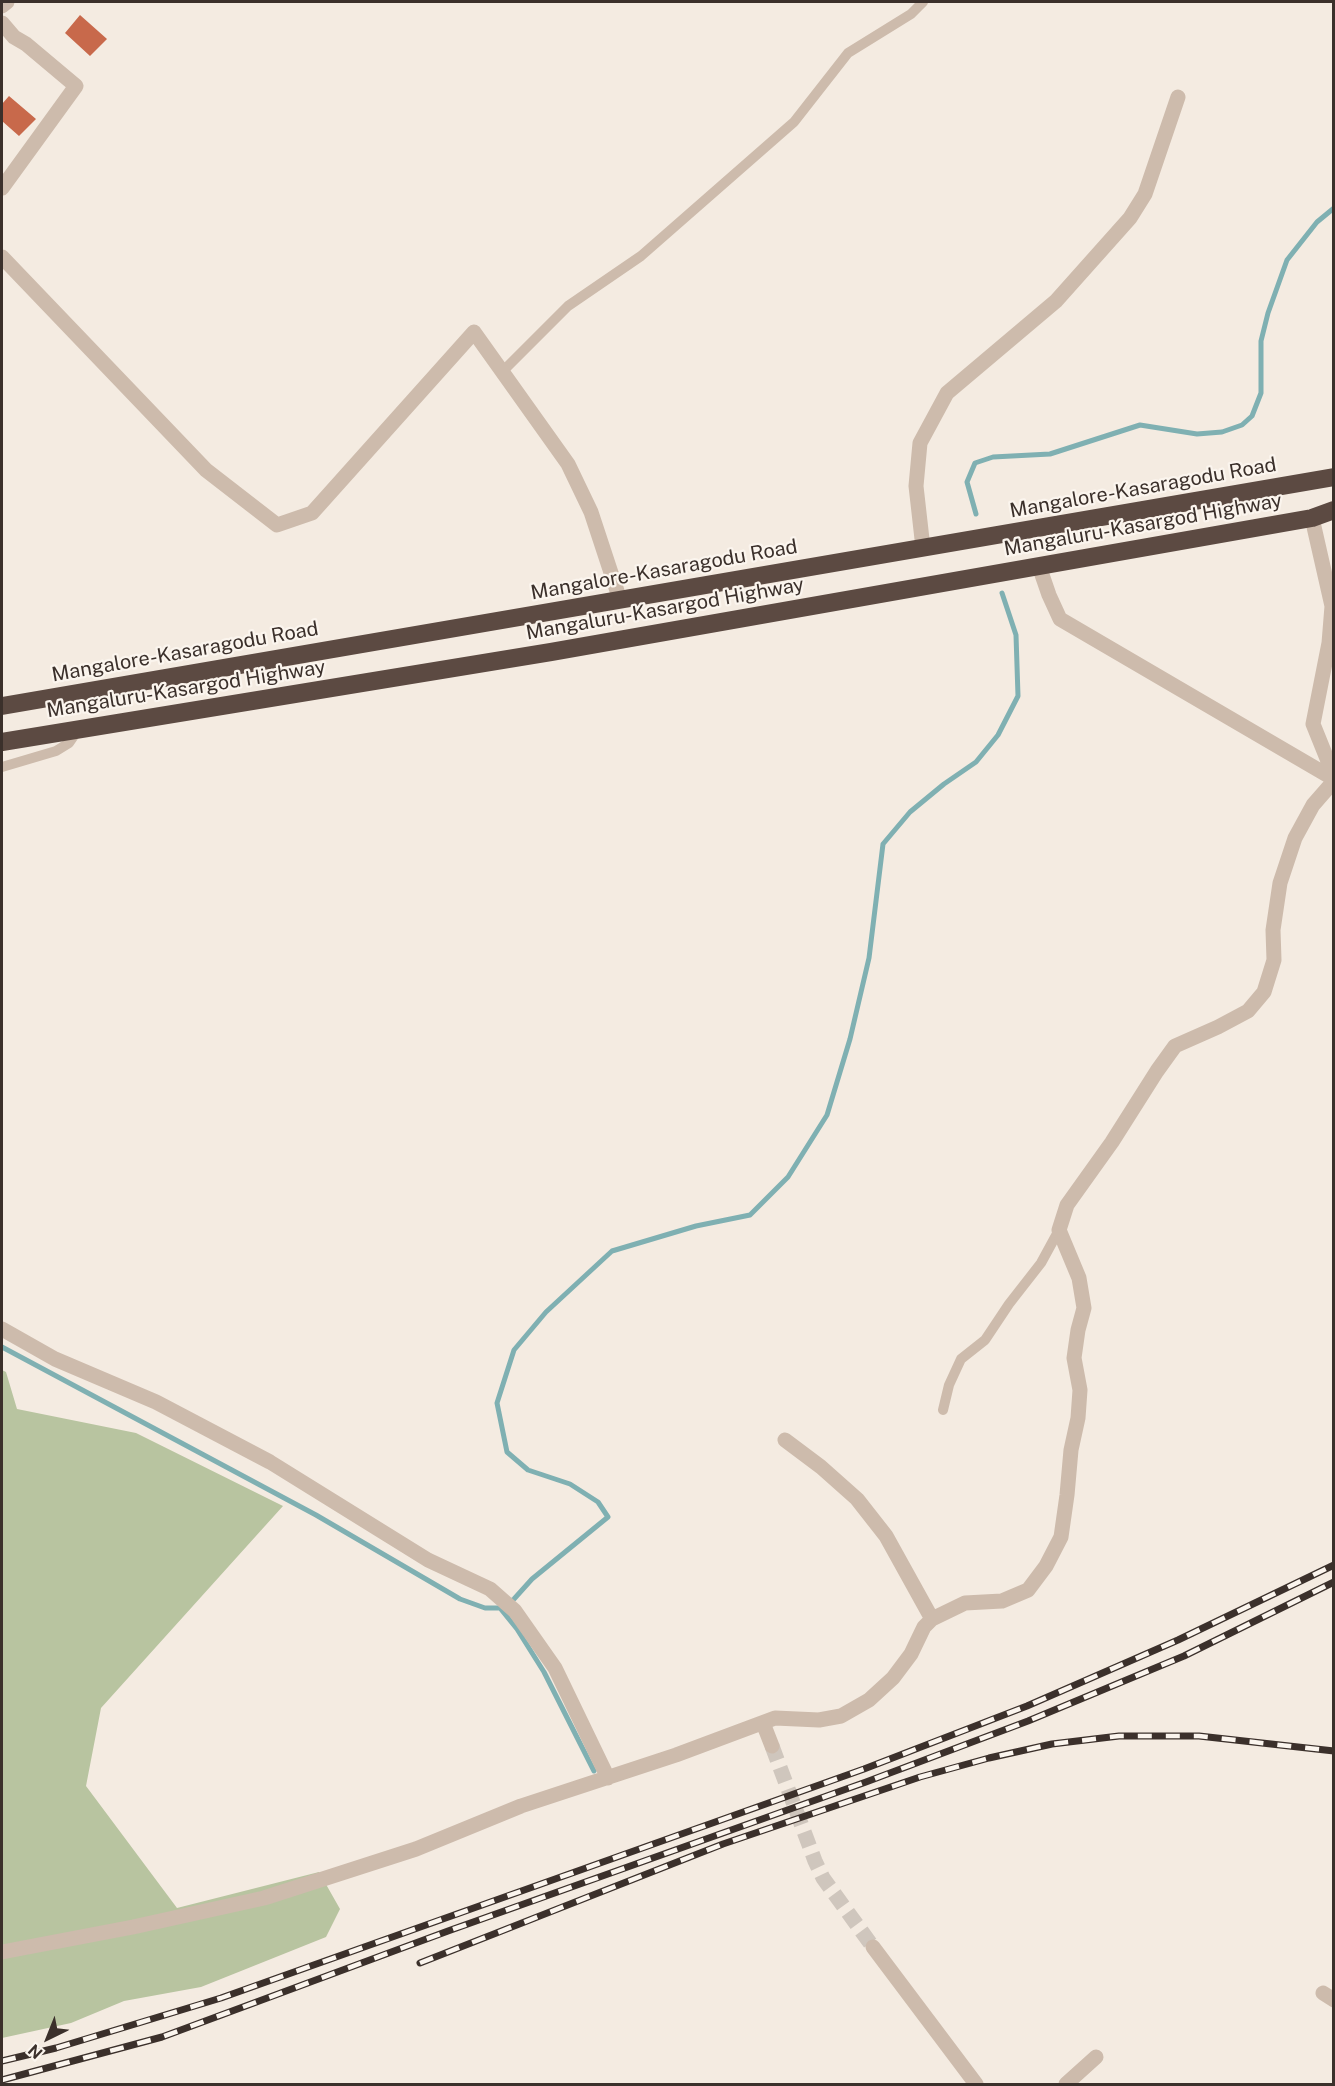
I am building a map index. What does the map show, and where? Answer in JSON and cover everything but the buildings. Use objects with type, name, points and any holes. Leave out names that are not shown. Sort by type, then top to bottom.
[{"type":"highway","name":"Mangalore-Kasaragodu Road","points":[[2,706],[1334,477]]},
{"type":"highway","name":"Mangaluru-Kasargod Highway","points":[[2,742],[551,652],[1312,518],[1334,510]]},
{"type":"street","points":[[2,6],[7,2]]},
{"type":"street","points":[[2,23],[14,37],[26,44],[76,86],[2,188]]},
{"type":"street","points":[[923,548],[916,486],[921,443],[947,393],[1056,301],[1130,218],[1145,194],[1178,97]]},
{"type":"street","points":[[2,257],[206,470],[277,525],[312,513],[474,332],[568,464],[591,512],[620,600]]},
{"type":"street","points":[[1312,518],[1332,606],[1329,643],[1313,724],[1334,779]]},
{"type":"street","points":[[1039,566],[1048,595],[1060,619],[1334,779]]},
{"type":"street","points":[[2,1952],[133,1927],[264,1898],[416,1849],[522,1806],[608,1778],[775,1718],[819,1720],[841,1716],[869,1700],[892,1678],[911,1654],[924,1627],[932,1619],[965,1603],[1002,1601],[1028,1590],[1046,1566],[1061,1537],[1068,1495],[1071,1450],[1078,1418],[1080,1390],[1074,1358],[1084,1308],[1079,1278],[1059,1230],[1067,1205],[1112,1142],[1175,1046],[1248,1011],[1264,992],[1274,960],[1273,930],[1280,883],[1295,838],[1313,805],[1334,779]]},
{"type":"street","points":[[2,1329],[55,1359],[156,1402],[270,1462],[428,1560],[490,1589],[515,1611],[555,1668],[608,1778]]},
{"type":"street","points":[[785,1440],[821,1467],[857,1499],[886,1536],[932,1619]]},
{"type":"street","points":[[763,1723],[772,1746]]},
{"type":"street","points":[[873,1947],[976,2085]]},
{"type":"street","points":[[1066,2085],[1096,2057]]},
{"type":"lane","points":[[502,372],[568,306],[641,256],[794,122],[848,53],[911,14],[923,2]]},
{"type":"lane","points":[[2,767],[56,751],[69,743],[78,730]]},
{"type":"lane","points":[[943,1410],[949,1385],[961,1359],[985,1340],[1041,1263],[1059,1230]]},
{"type":"green space","points":[[2,1370],[6,1372],[17,1409],[136,1433],[283,1506],[101,1708],[86,1786],[177,1908],[319,1872],[340,1909],[326,1937],[201,1987],[124,2001],[71,2023],[2,2038]]},
{"type":"waterway","points":[[976,514],[967,482],[975,463],[993,457],[1050,454],[1140,425],[1197,434],[1222,432],[1242,425],[1252,416],[1261,393],[1261,341],[1268,313],[1287,260],[1317,222],[1334,208]]},
{"type":"waterway","points":[[2,1347],[316,1515],[460,1599],[485,1608],[500,1608],[514,1599],[532,1579],[608,1517],[598,1502],[570,1484],[528,1470],[507,1452],[497,1403],[514,1350],[546,1312],[612,1251],[696,1226],[750,1215],[788,1177],[827,1115],[850,1039],[869,958],[883,844],[910,812],[976,762],[998,735],[1018,696],[1016,635],[1002,593]]},
{"type":"waterway","points":[[500,1608],[517,1629],[544,1672],[594,1771]]},
{"type":"tunnel","points":[[772,1746],[823,1878],[873,1947]]},
{"type":"railway","points":[[2,2061],[56,2048],[221,1998],[864,1769],[1027,1706],[1178,1640],[1334,1565]]},
{"type":"railway","points":[[2,2080],[162,2037],[448,1931],[866,1782],[1028,1721],[1184,1656],[1334,1582]]},
{"type":"railway","points":[[420,1963],[723,1844],[920,1777],[989,1758],[1052,1744],[1119,1736],[1199,1736],[1334,1751]]}]
